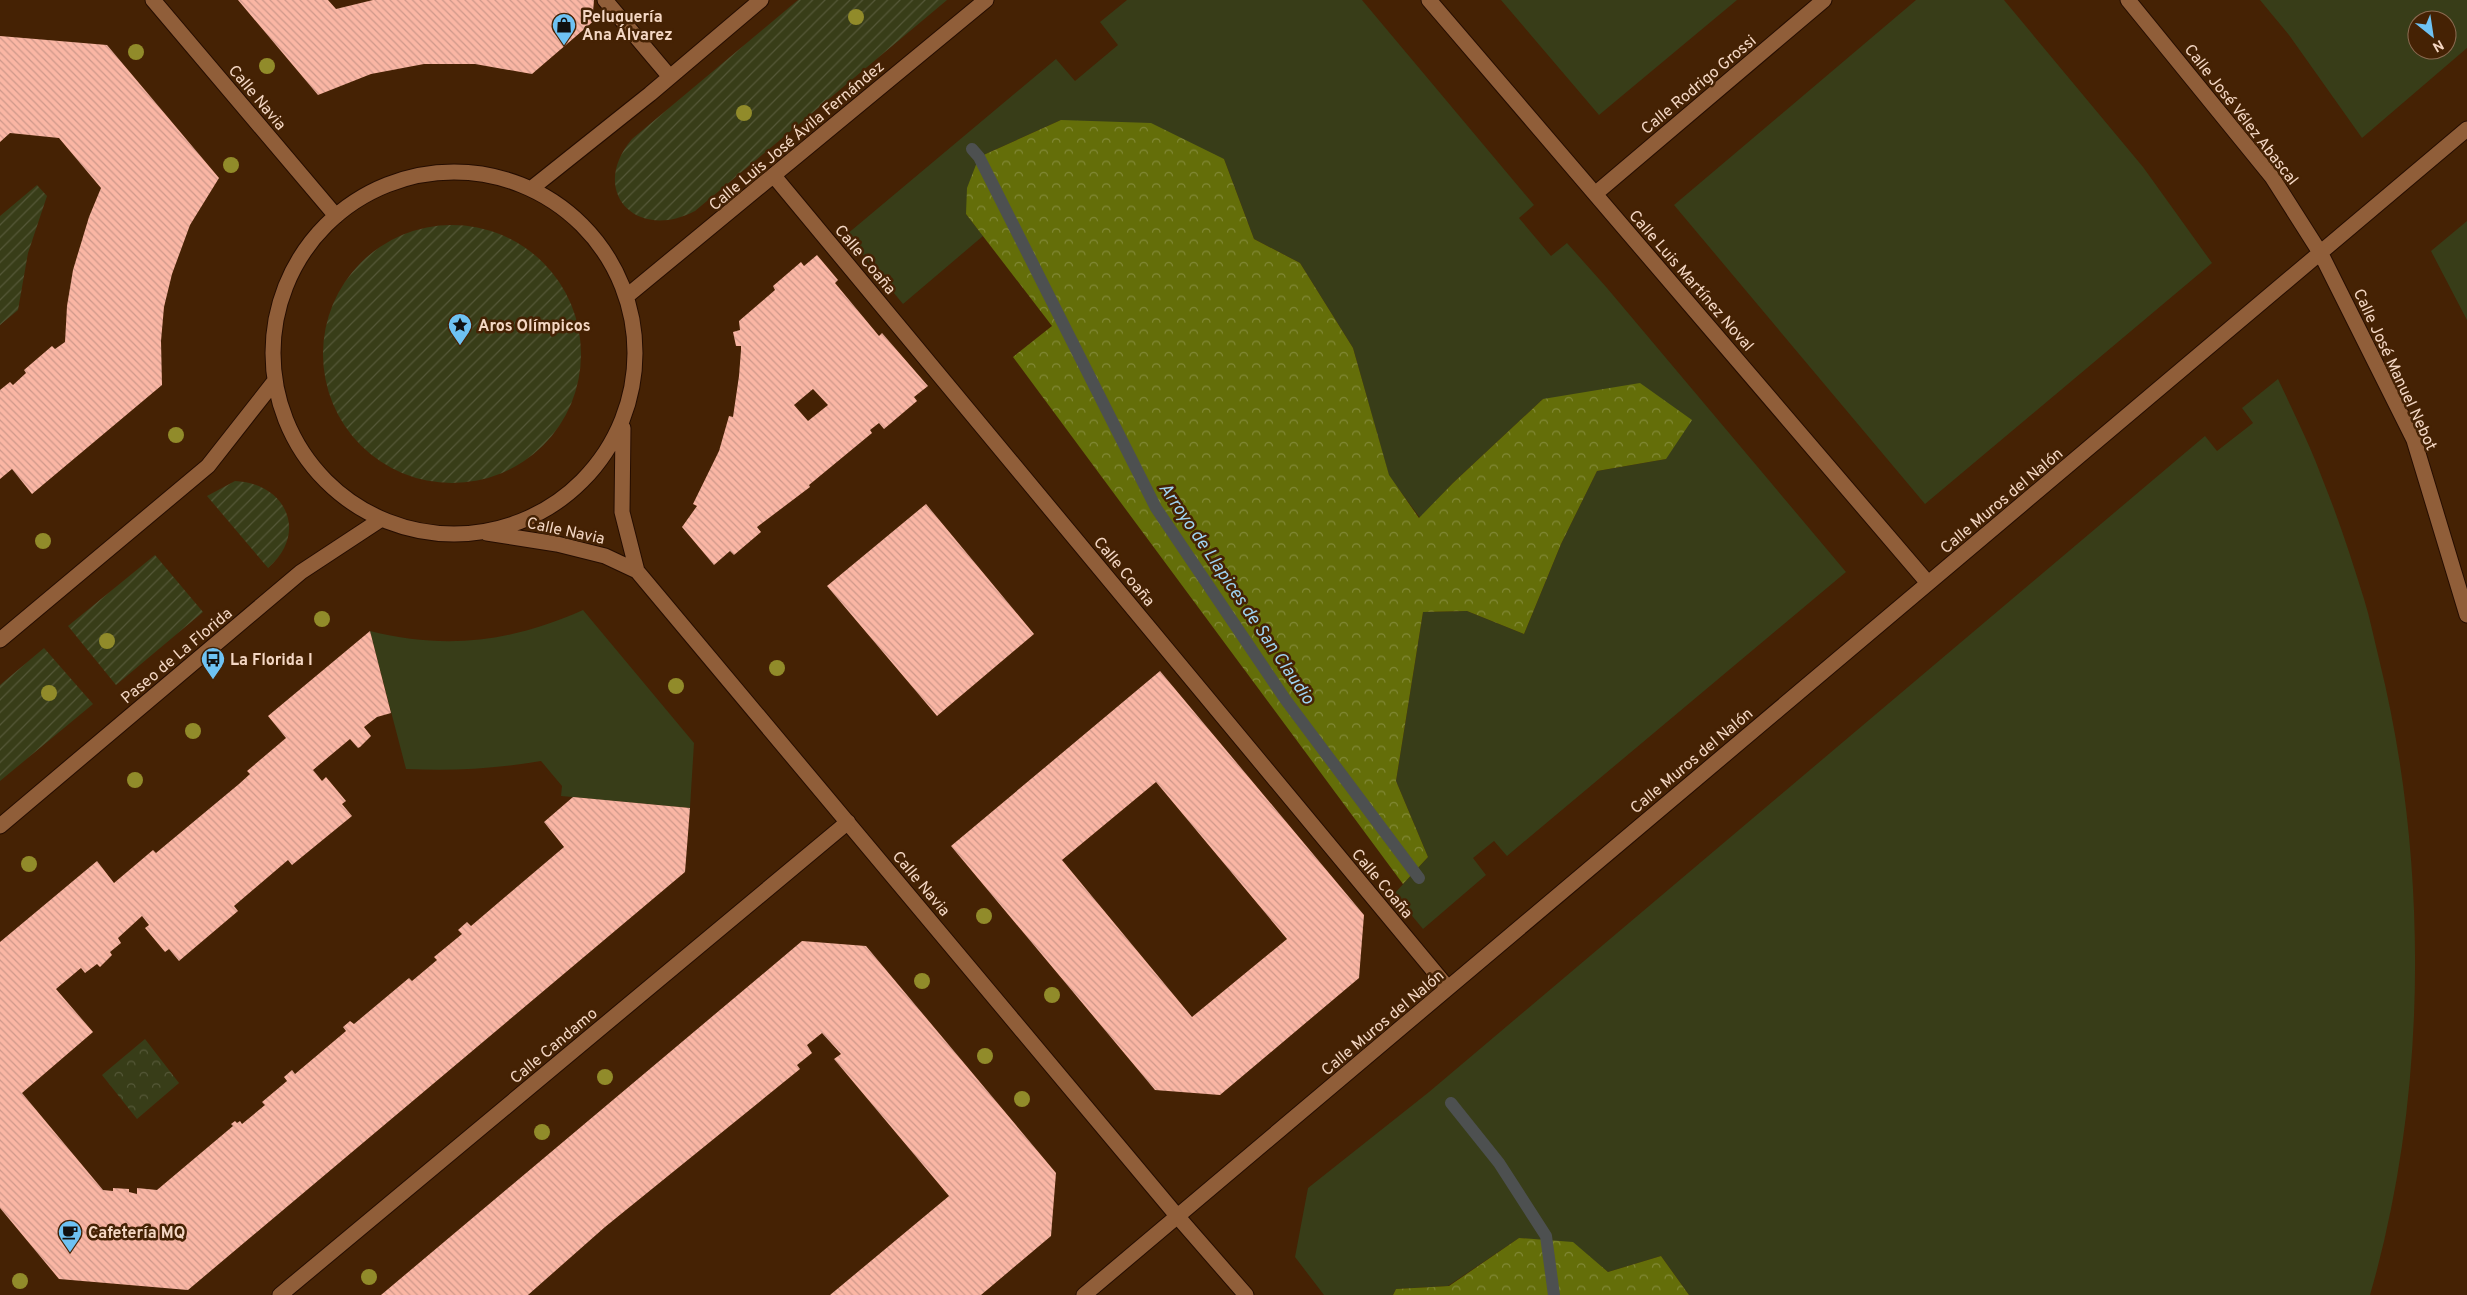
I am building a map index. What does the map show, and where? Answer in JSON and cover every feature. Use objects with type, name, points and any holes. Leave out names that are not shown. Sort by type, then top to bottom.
[{"type":"street","name":"Calle Navia","points":[[153,0],[336,216]]},
{"type":"street","points":[[605,0],[670,77]]},
{"type":"street","points":[[532,188],[670,77],[761,0]]},
{"type":"street","name":"Calle Luis José Ávila Fernández","points":[[628,296],[986,0]]},
{"type":"street","name":"Calle Luis Martínez Noval","points":[[1429,0],[1928,583]]},
{"type":"street","name":"Calle Rodrigo Grossi","points":[[1595,194],[1824,0]]},
{"type":"street","name":"Calle José Vélez Abascal","points":[[2128,0],[2272,177],[2321,254]]},
{"type":"street","name":"Calle Muros del Nalón","points":[[1084,1295],[2467,129]]},
{"type":"street","points":[[472,171],[532,188],[564,207],[593,235],[613,264],[628,296],[635,338],[634,381],[623,428],[591,475],[544,511],[484,532],[439,534],[380,520],[338,495],[307,461],[287,423],[274,382],[272,346],[279,302],[300,256],[336,216],[377,188],[424,174],[472,171]]},
{"type":"street","name":"Calle Coaña","points":[[774,176],[1448,988]]},
{"type":"street","name":"Calle José Manuel Nebot","points":[[2321,254],[2414,440],[2467,616]]},
{"type":"street","points":[[0,640],[208,466],[274,382]]},
{"type":"street","name":"Calle Navia","points":[[623,428],[622,512],[638,571],[1178,1217],[1246,1295]]},
{"type":"street","name":"Paseo de La Florida","points":[[0,826],[301,572],[380,520]]},
{"type":"street","name":"Calle Navia","points":[[484,532],[557,544],[605,556],[638,571]]},
{"type":"street","name":"Calle Candamo","points":[[280,1295],[848,822]]},
{"type":"green space","points":[[798,0],[947,0],[695,211],[674,219],[654,220],[638,216],[625,206],[617,193],[615,177],[620,158],[632,139]]},
{"type":"green space","points":[[1127,0],[1362,0],[1534,205],[1519,218],[1551,256],[1567,243],[1846,572],[1507,856],[1494,841],[1473,858],[1486,875],[1423,929],[1394,894],[1428,857],[1396,781],[1423,612],[1467,611],[1524,634],[1561,544],[1597,471],[1666,459],[1543,399],[1453,483],[1420,518],[1389,476],[1353,348],[1300,263],[1254,239],[1224,159],[1061,120],[979,157],[966,214],[983,236],[903,304],[846,235],[1056,59],[1075,81],[1118,45],[1100,22]]},
{"type":"green space","points":[[1501,0],[1737,0],[1599,115]]},
{"type":"green space","points":[[1916,0],[2004,0],[2143,167],[2212,263],[1925,504],[1674,205]]},
{"type":"green space","points":[[2260,0],[2467,0],[2467,48],[2457,57],[2457,10],[2407,10],[2407,60],[2453,60],[2362,138],[2289,35]]},
{"type":"green space","points":[[1061,120],[1151,123],[1224,159],[1254,239],[1300,263],[1353,348],[1389,475],[1419,518],[1453,483],[1543,399],[1640,383],[1692,420],[1666,459],[1597,471],[1561,544],[1524,634],[1467,611],[1423,612],[1396,781],[1428,857],[1403,884],[1013,357],[1052,326],[966,214],[967,188],[979,157]]},
{"type":"green space","points":[[37,185],[47,196],[28,253],[18,310],[0,325],[0,216]]},
{"type":"green space","points":[[2467,221],[2467,320],[2431,251]]},
{"type":"green space","points":[[452,225],[477,228],[501,235],[523,247],[543,263],[559,283],[571,305],[578,329],[581,354],[578,379],[571,403],[559,425],[543,445],[523,461],[501,473],[477,480],[452,483],[427,480],[403,473],[381,461],[361,445],[345,425],[333,403],[326,379],[323,354],[326,329],[333,305],[345,283],[361,263],[381,247],[403,235],[427,228]]},
{"type":"green space","points":[[2278,379],[2302,430],[2335,511],[2366,606],[2395,736],[2407,815],[2413,896],[2415,978],[2412,1059],[2403,1140],[2389,1219],[2370,1295],[1689,1295],[1661,1256],[1608,1272],[1573,1243],[1519,1238],[1448,1286],[1396,1289],[1393,1295],[1324,1295],[1295,1257],[1308,1188],[1429,1092],[2205,436],[2217,451],[2253,423],[2242,408]]},
{"type":"green space","points":[[235,481],[253,484],[267,491],[279,500],[286,512],[289,526],[287,540],[280,554],[268,568],[207,496]]},
{"type":"green space","points":[[155,555],[203,612],[116,685],[68,626]]},
{"type":"green space","points":[[583,610],[694,743],[690,808],[561,796],[562,786],[541,761],[474,769],[406,769],[370,631],[426,640],[478,640],[530,629]]},
{"type":"green space","points":[[44,648],[93,704],[0,781],[0,685]]},
{"type":"green space","points":[[145,1039],[179,1083],[137,1119],[102,1075]]},
{"type":"green space","points":[[1519,1238],[1573,1242],[1608,1272],[1661,1256],[1689,1295],[1393,1295],[1396,1289],[1449,1286]]},
{"type":"building","points":[[238,0],[328,0],[336,9],[373,0],[594,0],[593,12],[596,19],[532,74],[475,64],[424,64],[371,74],[318,95]]},
{"type":"building","points":[[0,36],[107,45],[219,178],[190,225],[172,274],[164,307],[161,341],[162,385],[32,494],[12,469],[0,479],[0,390],[10,382],[13,385],[26,373],[24,370],[52,346],[55,349],[65,342],[67,306],[73,270],[89,217],[101,188],[59,138],[10,133],[0,142]]},
{"type":"building","points":[[817,255],[838,280],[835,283],[879,336],[882,333],[928,386],[914,397],[917,401],[884,429],[879,423],[870,430],[872,433],[809,485],[810,487],[757,527],[761,532],[734,555],[730,551],[714,565],[682,527],[697,506],[693,504],[719,451],[729,416],[733,417],[741,346],[736,346],[733,332],[740,330],[739,321],[775,290],[773,286],[801,262],[804,266]],"holes":[[[813,389],[828,405],[808,421],[794,405]]]},
{"type":"building","points":[[926,504],[1034,634],[937,716],[827,586]]},
{"type":"building","points":[[370,631],[391,713],[377,717],[364,727],[371,736],[360,747],[358,748],[350,739],[313,770],[322,781],[326,777],[346,801],[342,804],[352,816],[292,865],[288,860],[234,906],[238,911],[179,961],[169,949],[165,952],[145,928],[149,925],[142,916],[118,938],[121,943],[110,952],[112,955],[100,967],[97,964],[85,973],[81,968],[56,989],[93,1032],[22,1093],[103,1190],[113,1191],[113,1188],[129,1189],[129,1192],[137,1194],[137,1188],[157,1190],[233,1126],[231,1124],[235,1121],[237,1123],[240,1121],[242,1124],[265,1105],[262,1102],[287,1081],[284,1077],[292,1070],[295,1074],[346,1031],[343,1027],[350,1021],[354,1024],[409,978],[412,981],[437,960],[434,957],[462,934],[458,930],[467,922],[471,926],[564,847],[544,822],[573,797],[690,808],[685,872],[188,1290],[59,1279],[0,1208],[0,942],[97,861],[114,883],[153,850],[156,853],[239,784],[250,774],[247,771],[286,738],[268,716]]},
{"type":"building","points":[[1160,671],[1364,915],[1359,978],[1220,1095],[1155,1090],[951,846]],"holes":[[[1156,782],[1287,939],[1192,1017],[1062,860]]]},
{"type":"building","points":[[802,941],[866,946],[1056,1173],[1051,1236],[981,1295],[830,1295],[949,1196],[834,1059],[841,1054],[822,1033],[807,1045],[812,1053],[797,1065],[800,1069],[605,1227],[528,1295],[381,1295]]},
{"type":"waterway","name":"Arroyo de Llapices de San Claudio","points":[[972,149],[979,157],[1156,508],[1285,699],[1419,878]]},
{"type":"waterway","name":"Arroyo de Llapices de San Claudio","points":[[1451,1103],[1499,1163],[1546,1236],[1554,1295]]},
{"type":"place","name":"Peluquería Ana Álvarez","points":[[564,46]]},
{"type":"place","name":"Aros Olímpicos","points":[[460,346]]},
{"type":"place","name":"La Florida I","points":[[213,680]]},
{"type":"place","name":"Cafetería MQ","points":[[70,1253]]}]
